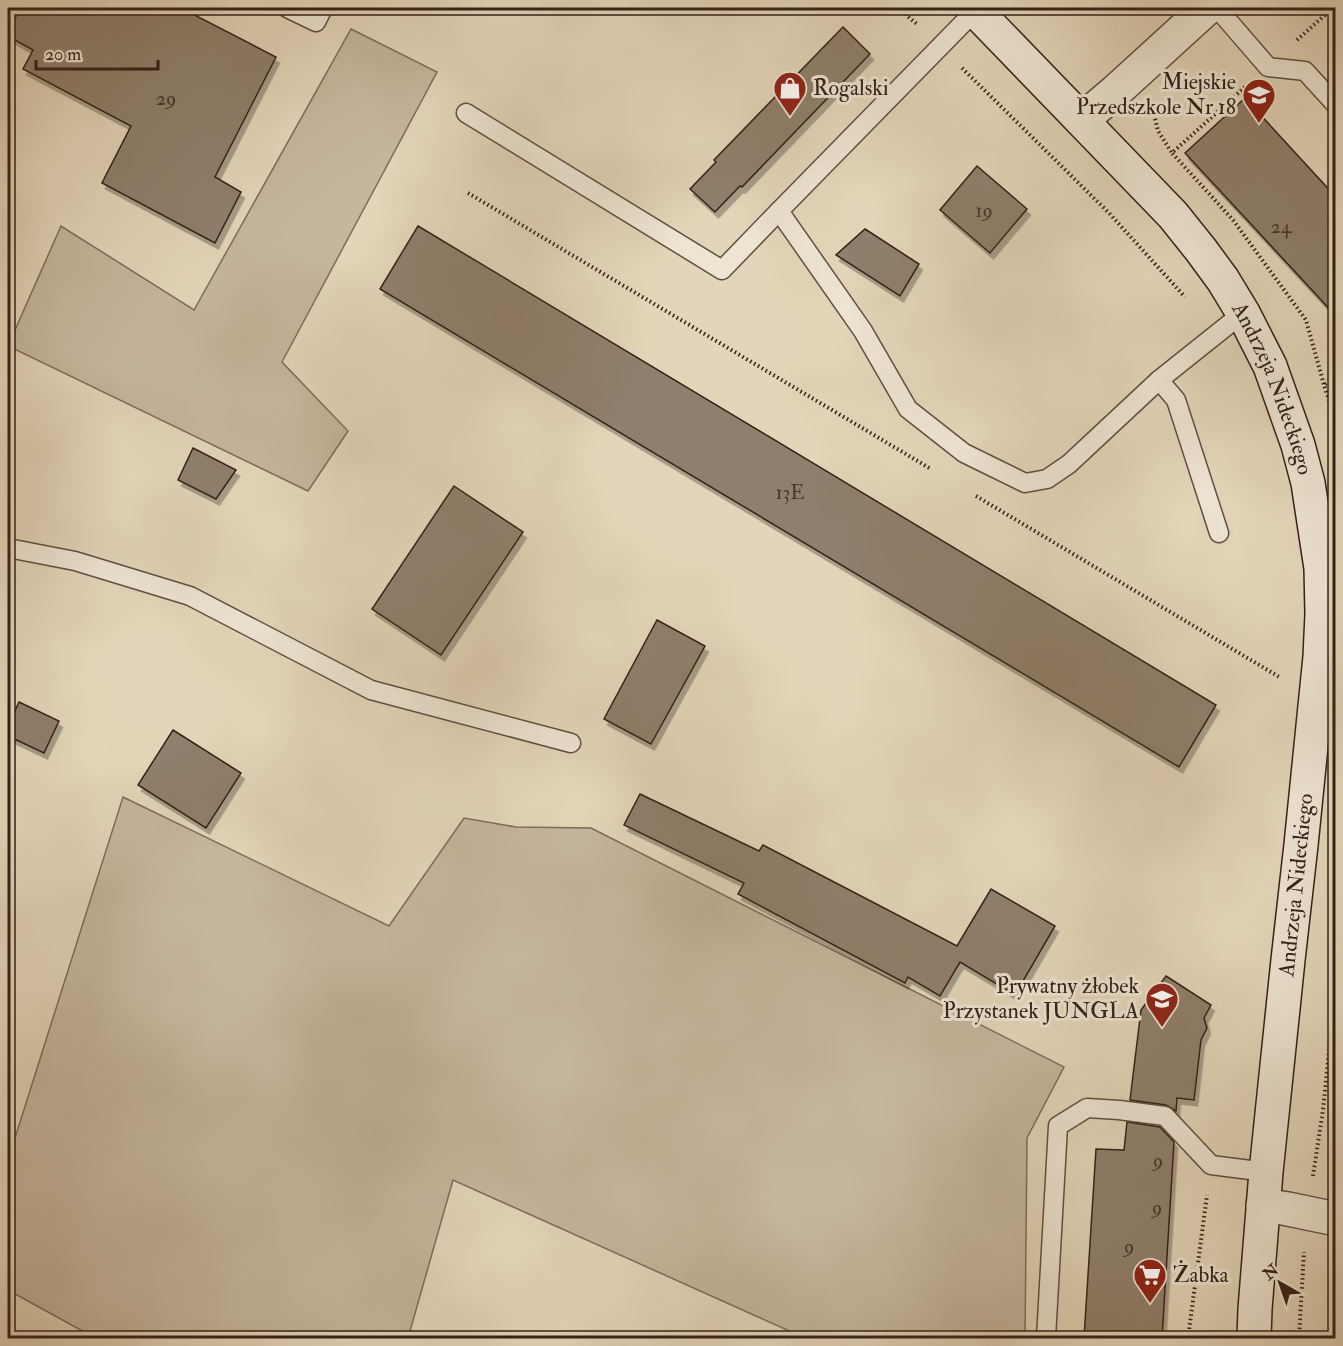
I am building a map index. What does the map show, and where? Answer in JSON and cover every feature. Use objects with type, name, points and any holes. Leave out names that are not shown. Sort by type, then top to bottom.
[{"type":"street","points":[[1082,120],[1207,8]]},
{"type":"street","name":"Andrzeja Nideckiego","points":[[974,9],[1173,215],[1201,250],[1243,313],[1270,366],[1298,445],[1328,568],[1266,1172],[1254,1338]]},
{"type":"street","points":[[1263,1205],[1321,1216]]},
{"type":"lane","points":[[287,8],[316,22],[323,8]]},
{"type":"lane","points":[[1217,8],[1268,67],[1305,71],[1335,105]]},
{"type":"lane","points":[[466,114],[722,270],[941,47],[974,9]]},
{"type":"lane","points":[[779,211],[863,331],[908,409],[964,453],[1025,483],[1047,479],[1069,464],[1159,380],[1243,313]]},
{"type":"lane","points":[[1159,380],[1176,400],[1219,533]]},
{"type":"lane","points":[[8,548],[75,561],[190,596],[370,690],[571,743]]},
{"type":"lane","points":[[1046,1338],[1058,1126],[1087,1108],[1165,1116],[1210,1165],[1266,1172]]},
{"type":"path","points":[[898,8],[941,47],[1109,213],[1216,334]]},
{"type":"path","points":[[1268,67],[1172,153],[1233,220],[1306,320],[1335,420]]},
{"type":"path","points":[[468,193],[934,471]]},
{"type":"path","points":[[1324,385],[1335,374]]},
{"type":"path","points":[[974,495],[1287,682]]},
{"type":"path","points":[[1299,1338],[1321,1216],[1323,1110],[1335,983]]},
{"type":"path","points":[[1188,1338],[1210,1165]]},
{"type":"shaded area","points":[[351,29],[437,72],[282,362],[348,431],[308,491],[8,346],[61,226],[194,310]]},
{"type":"shaded area","points":[[123,797],[389,926],[464,818],[516,827],[591,828],[1064,1067],[1027,1138],[1025,1338],[805,1338],[453,1180],[408,1338],[95,1338],[8,1290],[8,1160]]},
{"type":"building","points":[[20,8],[181,8],[276,57],[215,177],[241,192],[215,243],[102,183],[131,126],[23,69],[33,50],[8,36]]},
{"type":"building","points":[[843,27],[870,54],[715,212],[690,189],[716,162],[714,160]]},
{"type":"building","points":[[1245,98],[1335,196],[1335,315],[1185,153]]},
{"type":"building","points":[[977,166],[1027,209],[990,253],[940,210]]},
{"type":"building","points":[[418,226],[1216,705],[1179,767],[380,289]]},
{"type":"building","points":[[865,229],[919,264],[900,296],[836,255]]},
{"type":"building","points":[[193,448],[236,470],[216,499],[178,480]]},
{"type":"building","points":[[454,486],[523,532],[441,655],[372,609]]},
{"type":"building","points":[[657,620],[705,646],[651,744],[604,719]]},
{"type":"building","points":[[19,702],[59,721],[44,753],[8,736],[8,726]]},
{"type":"building","points":[[173,730],[241,773],[206,828],[138,785]]},
{"type":"building","points":[[640,794],[759,851],[763,845],[957,946],[991,889],[1055,926],[1015,995],[960,962],[940,996],[908,977],[905,983],[738,894],[744,883],[624,825]]},
{"type":"building","name":"Prywatny żłobek Przystanek JUNGLA","points":[[1166,976],[1211,1005],[1204,1018],[1207,1028],[1201,1040],[1194,1100],[1177,1098],[1176,1111],[1166,1105],[1130,1100],[1141,1010]]},
{"type":"building","points":[[1127,1122],[1160,1127],[1174,1142],[1162,1338],[1084,1338],[1096,1149],[1124,1150]]},
{"type":"place","name":"Rogalski","points":[[790,117]]},
{"type":"place","name":"Miejskie Przedszkole Nr 18","points":[[1259,124]]},
{"type":"place","name":"Prywatny żłobek Przystanek JUNGLA","points":[[1162,1028]]},
{"type":"place","name":"Żabka","points":[[1150,1304]]}]
